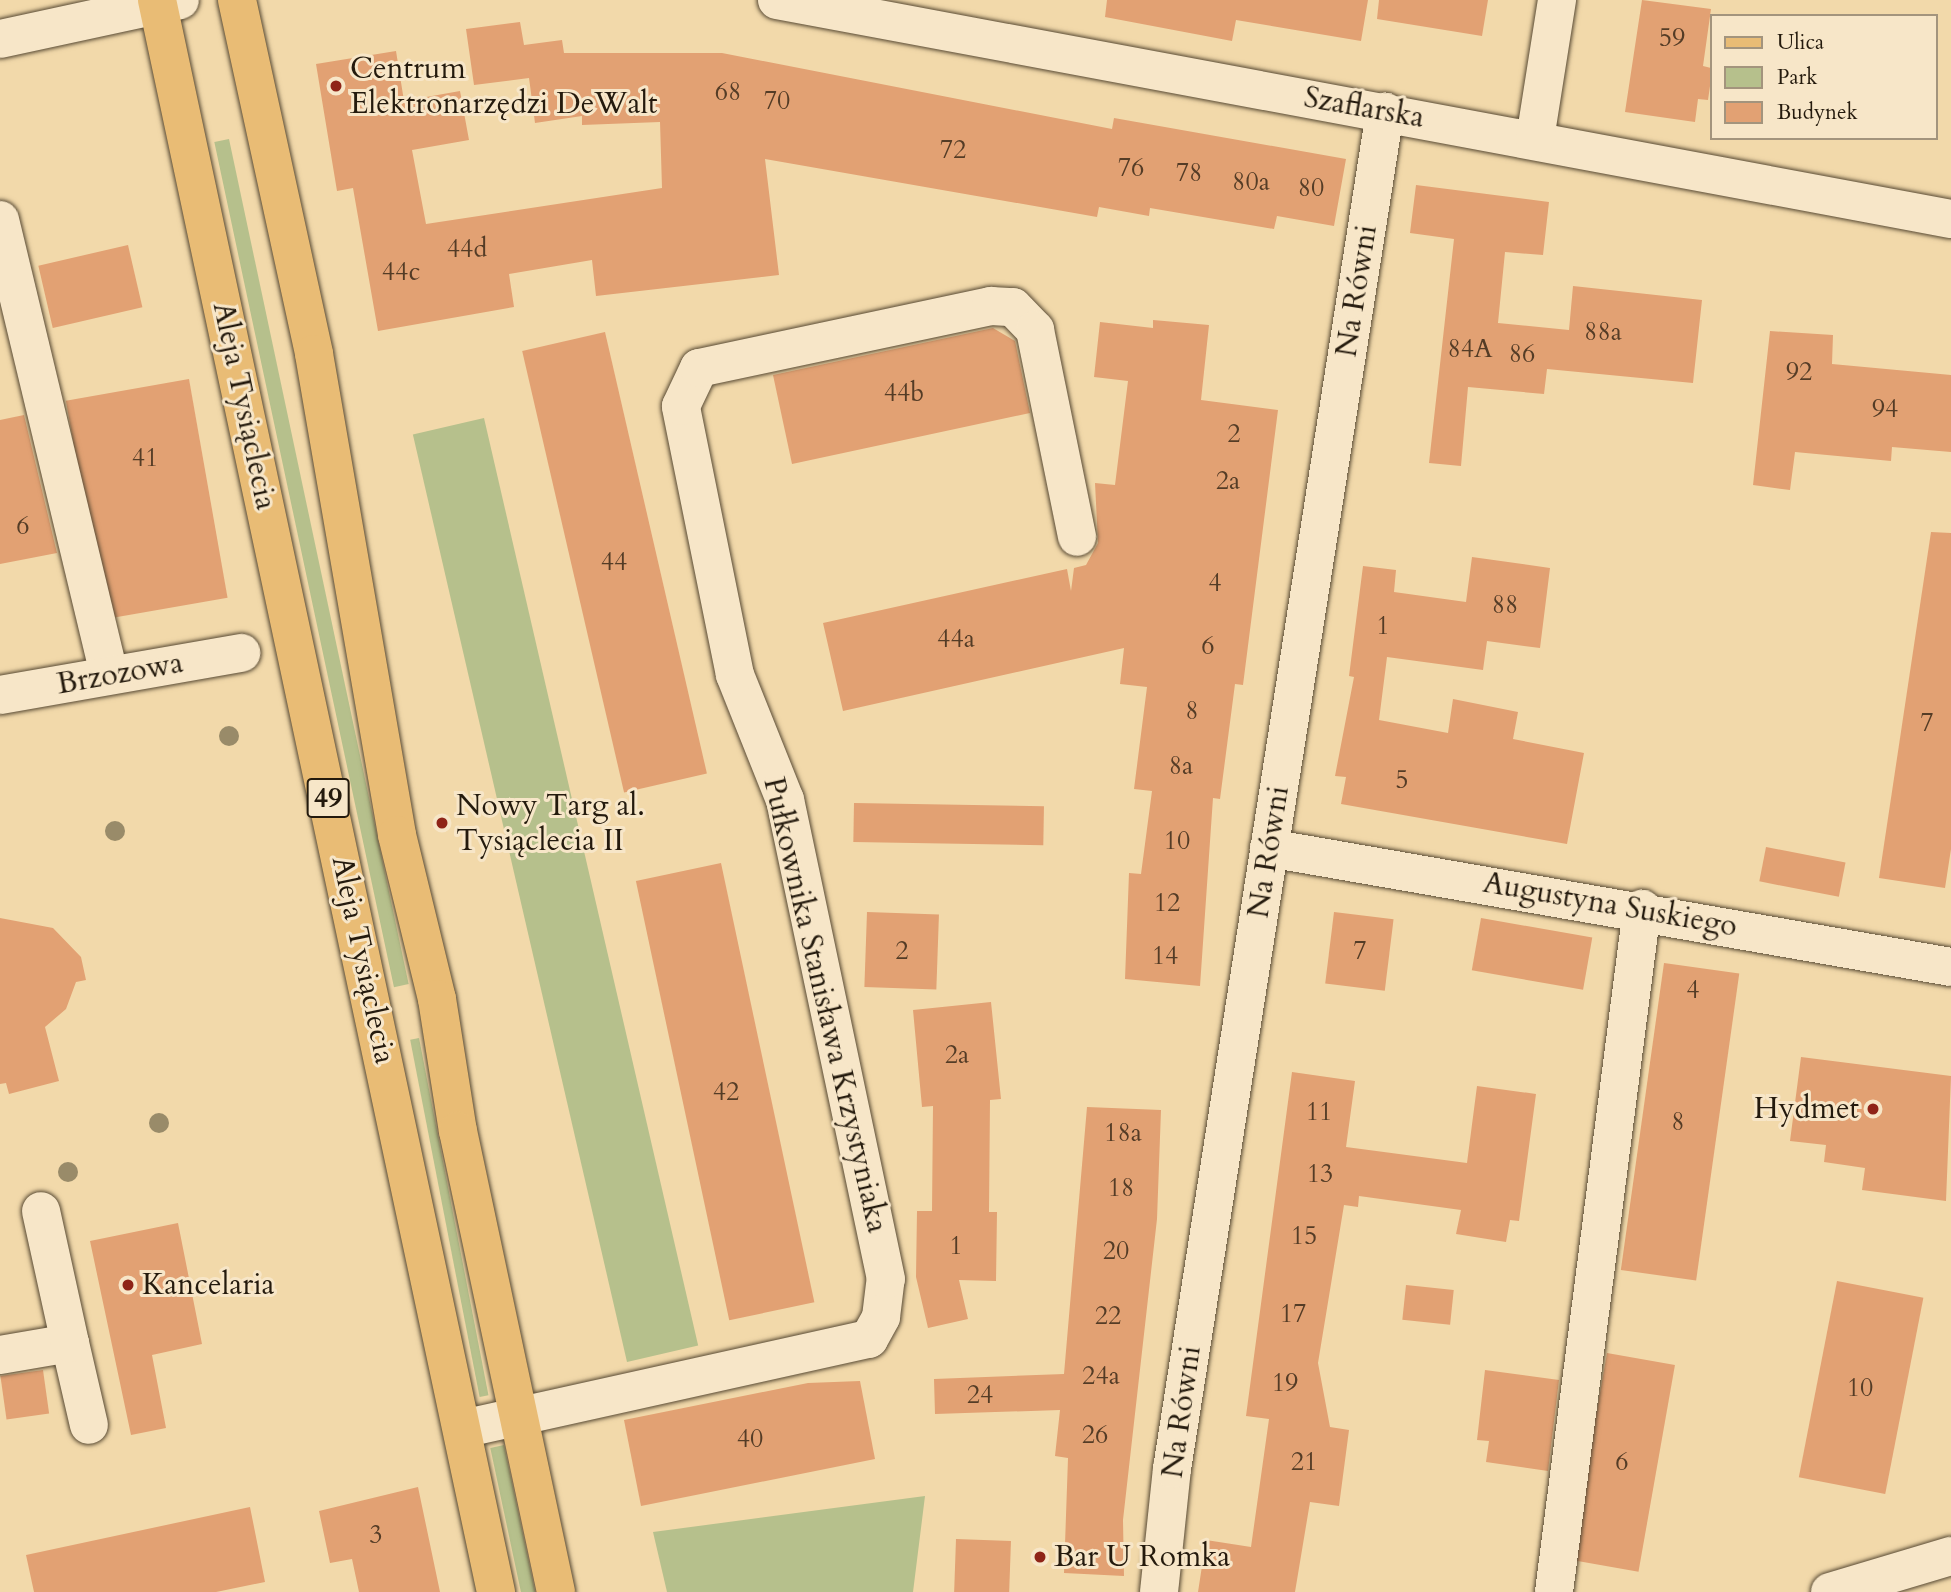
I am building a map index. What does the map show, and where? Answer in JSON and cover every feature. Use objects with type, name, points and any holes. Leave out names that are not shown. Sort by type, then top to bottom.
[{"type":"main road","name":"Aleja Tysiąclecia","points":[[237,0],[314,355],[397,835],[437,999],[518,1417],[556,1592]]},
{"type":"main road","name":"Aleja Tysiąclecia","points":[[165,2],[496,1592]]},
{"type":"street","name":"Szaflarska","points":[[777,0],[1535,139],[1951,219]]},
{"type":"street","points":[[1535,139],[1558,0]]},
{"type":"street","points":[[0,39],[165,2]]},
{"type":"street","name":"Na Równi","points":[[1159,1592],[1172,1469],[1385,112]]},
{"type":"street","points":[[0,220],[109,675]]},
{"type":"street","name":"Pułkownika Stanisława Krzystyniaka","points":[[462,1429],[869,1339],[881,1317],[886,1279],[785,800],[735,675],[681,406],[699,368],[991,306],[1013,307],[1035,330],[1077,537]]},
{"type":"street","name":"Brzozowa","points":[[0,695],[241,653]]},
{"type":"street","name":"Augustyna Suskiego","points":[[1269,848],[1642,909],[1951,967]]},
{"type":"street","points":[[1554,1592],[1642,909]]},
{"type":"street","points":[[41,1211],[89,1425]]},
{"type":"street","points":[[0,1355],[70,1343]]},
{"type":"street","points":[[1829,1592],[1951,1556]]},
{"type":"green space","points":[[229,139],[409,984],[394,987],[214,142]]},
{"type":"green space","points":[[484,418],[698,1346],[627,1362],[413,434]]},
{"type":"green space","points":[[419,1038],[488,1395],[480,1397],[410,1040]]},
{"type":"green space","points":[[504,1445],[535,1592],[521,1592],[490,1448]]},
{"type":"green space","points":[[925,1496],[913,1592],[667,1592],[653,1532]]},
{"type":"building","points":[[1107,0],[1368,0],[1361,41],[1236,20],[1232,41],[1105,17]]},
{"type":"building","points":[[1379,0],[1488,0],[1482,36],[1377,19]]},
{"type":"building","points":[[1642,0],[1711,9],[1703,66],[1710,68],[1710,86],[1708,100],[1698,99],[1695,122],[1625,112]]},
{"type":"building","points":[[520,22],[524,45],[562,40],[564,53],[722,53],[1112,129],[1114,118],[1346,159],[1334,226],[1277,216],[1274,229],[1150,208],[1149,216],[1099,207],[1097,217],[765,159],[779,275],[596,296],[592,260],[509,274],[514,307],[378,331],[353,188],[337,191],[316,64],[396,51],[404,101],[460,91],[469,140],[412,150],[426,224],[662,188],[660,122],[582,125],[582,116],[535,123],[529,78],[474,85],[466,29]]},
{"type":"building","points":[[1416,185],[1549,202],[1543,255],[1505,252],[1498,323],[1569,330],[1573,286],[1702,300],[1693,383],[1547,369],[1544,394],[1468,387],[1461,466],[1429,463],[1454,239],[1410,233]]},
{"type":"building","points":[[128,245],[142,307],[53,328],[38,266]]},
{"type":"building","points":[[1153,320],[1209,325],[1201,400],[1278,410],[1243,685],[1235,684],[1220,799],[1213,798],[1200,986],[1125,979],[1129,873],[1141,874],[1152,791],[1134,789],[1147,687],[1120,684],[1124,648],[843,711],[823,623],[1067,569],[1071,591],[1074,568],[1086,565],[1098,543],[1095,483],[1115,485],[1128,381],[1094,377],[1100,322],[1153,328]]},
{"type":"building","points":[[993,328],[1015,341],[1030,413],[792,464],[773,375]]},
{"type":"building","points":[[1770,331],[1833,335],[1832,364],[1951,375],[1951,452],[1892,447],[1891,461],[1795,452],[1790,490],[1753,485]]},
{"type":"building","points":[[605,332],[707,773],[624,793],[522,351]]},
{"type":"building","points":[[189,379],[228,598],[104,619],[66,401]]},
{"type":"building","points":[[24,415],[57,553],[0,564],[0,420]]},
{"type":"building","points":[[1931,532],[1951,533],[1951,849],[1945,888],[1879,878]]},
{"type":"building","points":[[1472,557],[1550,568],[1540,648],[1487,641],[1483,670],[1387,657],[1379,720],[1448,733],[1453,699],[1518,712],[1513,739],[1584,753],[1567,844],[1341,804],[1346,777],[1335,776],[1354,677],[1349,676],[1363,566],[1396,570],[1394,592],[1466,602]]},
{"type":"building","points":[[854,803],[1044,806],[1043,845],[853,842]]},
{"type":"building","points":[[1766,847],[1846,862],[1839,897],[1759,881]]},
{"type":"building","points":[[721,863],[814,1302],[729,1320],[636,881]]},
{"type":"building","points":[[867,912],[939,915],[936,989],[864,987]]},
{"type":"building","points":[[1334,912],[1394,919],[1385,991],[1325,983]]},
{"type":"building","points":[[0,918],[53,928],[81,957],[86,980],[76,982],[66,1009],[45,1027],[59,1081],[9,1094],[6,1083],[0,1084]]},
{"type":"building","points":[[1481,918],[1592,938],[1583,990],[1472,970]]},
{"type":"building","points":[[1664,963],[1739,974],[1696,1281],[1621,1270]]},
{"type":"building","points":[[991,1002],[1001,1099],[990,1100],[989,1212],[997,1212],[996,1281],[959,1280],[968,1319],[928,1328],[916,1277],[917,1211],[932,1211],[933,1106],[922,1107],[913,1010]]},
{"type":"building","name":"Hydmet","points":[[1801,1057],[1951,1076],[1946,1201],[1862,1190],[1865,1168],[1824,1162],[1826,1145],[1790,1141]]},
{"type":"building","points":[[1292,1072],[1355,1081],[1346,1147],[1467,1163],[1477,1086],[1536,1094],[1519,1221],[1510,1220],[1506,1242],[1456,1234],[1461,1210],[1359,1196],[1358,1207],[1344,1205],[1318,1363],[1330,1427],[1349,1430],[1339,1506],[1310,1502],[1295,1592],[1198,1592],[1206,1540],[1251,1547],[1269,1419],[1246,1416]]},
{"type":"building","points":[[1087,1107],[1161,1110],[1157,1219],[1123,1520],[1124,1576],[1064,1573],[1068,1458],[1055,1456],[1060,1410],[935,1414],[934,1379],[1064,1374]]},
{"type":"building","points":[[178,1223],[202,1344],[152,1355],[166,1428],[131,1435],[90,1241]]},
{"type":"building","points":[[1837,1281],[1923,1298],[1885,1494],[1799,1477]]},
{"type":"building","points":[[1406,1285],[1454,1290],[1450,1325],[1402,1320]]},
{"type":"building","points":[[1607,1353],[1675,1365],[1638,1572],[1571,1560]]},
{"type":"building","points":[[43,1370],[49,1414],[7,1420],[0,1376]]},
{"type":"building","points":[[1485,1370],[1559,1380],[1548,1471],[1486,1462],[1489,1441],[1477,1440]]},
{"type":"building","points":[[860,1381],[875,1459],[641,1506],[624,1420],[808,1383]]},
{"type":"building","points":[[418,1487],[440,1592],[359,1592],[352,1559],[330,1563],[319,1511]]},
{"type":"building","points":[[250,1507],[265,1582],[216,1592],[34,1592],[26,1555]]},
{"type":"building","points":[[956,1539],[1011,1541],[1009,1592],[954,1592]]},
{"type":"place","name":"Centrum Elektronarzędzi DeWalt","points":[[336,86]]},
{"type":"place","name":"Nowy Targ al. Tysiąclecia II","points":[[442,823]]},
{"type":"place","name":"Hydmet","points":[[1873,1109]]},
{"type":"place","name":"Kancelaria","points":[[128,1285]]},
{"type":"place","name":"Bar U Romka","points":[[1040,1557]]}]
